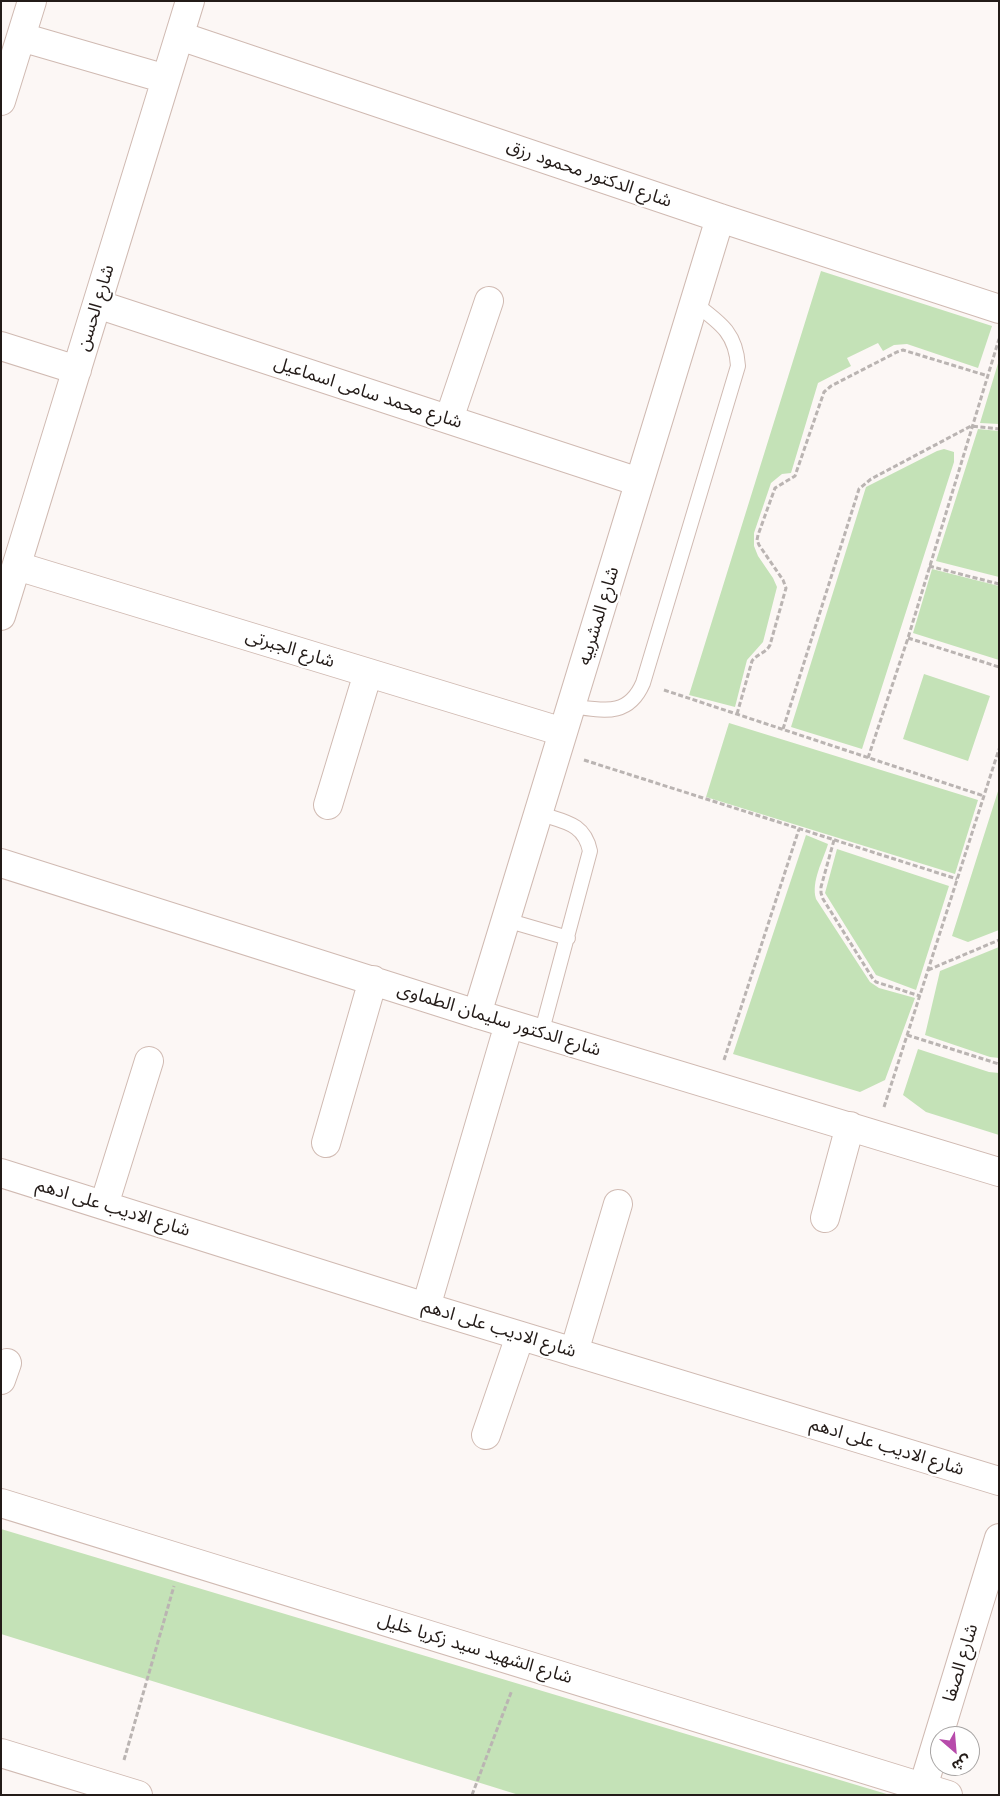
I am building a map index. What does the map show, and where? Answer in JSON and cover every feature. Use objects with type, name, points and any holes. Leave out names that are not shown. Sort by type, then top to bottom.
[{"type":"street","points":[[1,101],[32,1]]},
{"type":"street","name":"شارع الحسن","points":[[1,616],[190,1]]},
{"type":"street","name":"شارع الدكتور محمود رزق","points":[[180,36],[720,218],[999,309]]},
{"type":"street","points":[[21,37],[166,79]]},
{"type":"street","name":"شارع المشربيه","points":[[477,1014],[720,218]]},
{"type":"street","points":[[450,420],[489,301]]},
{"type":"street","name":"شارع محمد سامى اسماعيل","points":[[97,304],[640,482]]},
{"type":"street","points":[[1,346],[77,370]]},
{"type":"street","name":"شارع الجبرتى","points":[[17,566],[368,672],[560,742]]},
{"type":"street","points":[[328,805],[368,672]]},
{"type":"street","name":"شارع الدكتور سليمان الطماوى","points":[[1,864],[509,1024],[999,1172]]},
{"type":"street","points":[[326,1143],[373,980]]},
{"type":"street","points":[[426,1307],[509,1024]]},
{"type":"street","points":[[104,1206],[149,1061]]},
{"type":"street","points":[[825,1218],[863,1130]]},
{"type":"street","name":"شارع الاديب على ادهم","points":[[1,1173],[426,1307],[999,1481]]},
{"type":"street","points":[[574,1352],[618,1204]]},
{"type":"street","points":[[486,1435],[520,1336]]},
{"type":"street","name":"شارع الشهيد سيد زكريا خليل","points":[[1,1504],[936,1791]]},
{"type":"street","name":"شارع الصفا","points":[[936,1791],[999,1538]]},
{"type":"street","points":[[1,1753],[111,1790]]},
{"type":"lane","points":[[571,706],[607,711],[619,708],[634,699],[643,683],[738,366],[737,353],[733,340],[727,330],[694,303]]},
{"type":"lane","points":[[538,814],[570,824],[580,830],[588,839],[590,851],[542,1034]]},
{"type":"lane","points":[[506,920],[568,938]]},
{"type":"path","points":[[868,758],[908,638],[999,339]]},
{"type":"path","points":[[737,714],[752,661],[766,650],[770,644],[786,588],[783,580],[759,545],[758,535],[775,488],[795,476],[824,392],[831,386],[900,350],[988,376]]},
{"type":"path","points":[[783,729],[859,490],[872,479],[971,426],[999,429]]},
{"type":"path","points":[[929,566],[999,584]]},
{"type":"path","points":[[908,638],[999,667]]},
{"type":"path","points":[[643,683],[984,796]]},
{"type":"path","points":[[560,742],[799,829],[957,879]]},
{"type":"path","points":[[863,1130],[907,1035],[999,748]]},
{"type":"path","points":[[716,1087],[799,829]]},
{"type":"path","points":[[834,840],[821,887],[820,893],[823,899],[876,982],[920,996]]},
{"type":"path","points":[[928,971],[999,940]]},
{"type":"path","points":[[907,1035],[999,1064]]},
{"type":"path","points":[[111,1790],[182,1559]]},
{"type":"path","points":[[472,1795],[522,1664]]},
{"type":"green space","points":[[821,271],[992,326],[978,368],[907,344],[894,345],[883,351],[878,343],[847,358],[851,366],[818,383],[791,473],[782,474],[771,483],[754,533],[754,546],[758,556],[777,587],[763,642],[747,660],[735,707],[689,695]]},
{"type":"green space","points":[[999,360],[999,424],[980,423]]},
{"type":"green space","points":[[978,429],[999,431],[999,577],[936,561]]},
{"type":"green space","points":[[944,449],[954,452],[954,462],[862,749],[791,727],[866,487]]},
{"type":"green space","points":[[932,569],[999,586],[999,660],[913,633]]},
{"type":"green space","points":[[924,674],[990,696],[968,761],[903,739]]},
{"type":"green space","points":[[729,723],[978,800],[955,874],[706,797]]},
{"type":"green space","points":[[999,788],[999,930],[968,942],[952,936]]},
{"type":"green space","points":[[806,835],[828,844],[816,878],[816,899],[870,982],[879,988],[915,998],[885,1080],[860,1092],[733,1054]]},
{"type":"green space","points":[[837,849],[949,886],[916,990],[876,975],[825,893]]},
{"type":"green space","points":[[999,947],[999,1058],[990,1057],[925,1035],[940,971]]},
{"type":"green space","points":[[918,1049],[989,1072],[999,1073],[999,1135],[926,1112],[903,1095]]},
{"type":"green space","points":[[1,1529],[890,1795],[519,1795],[1,1634]]}]
